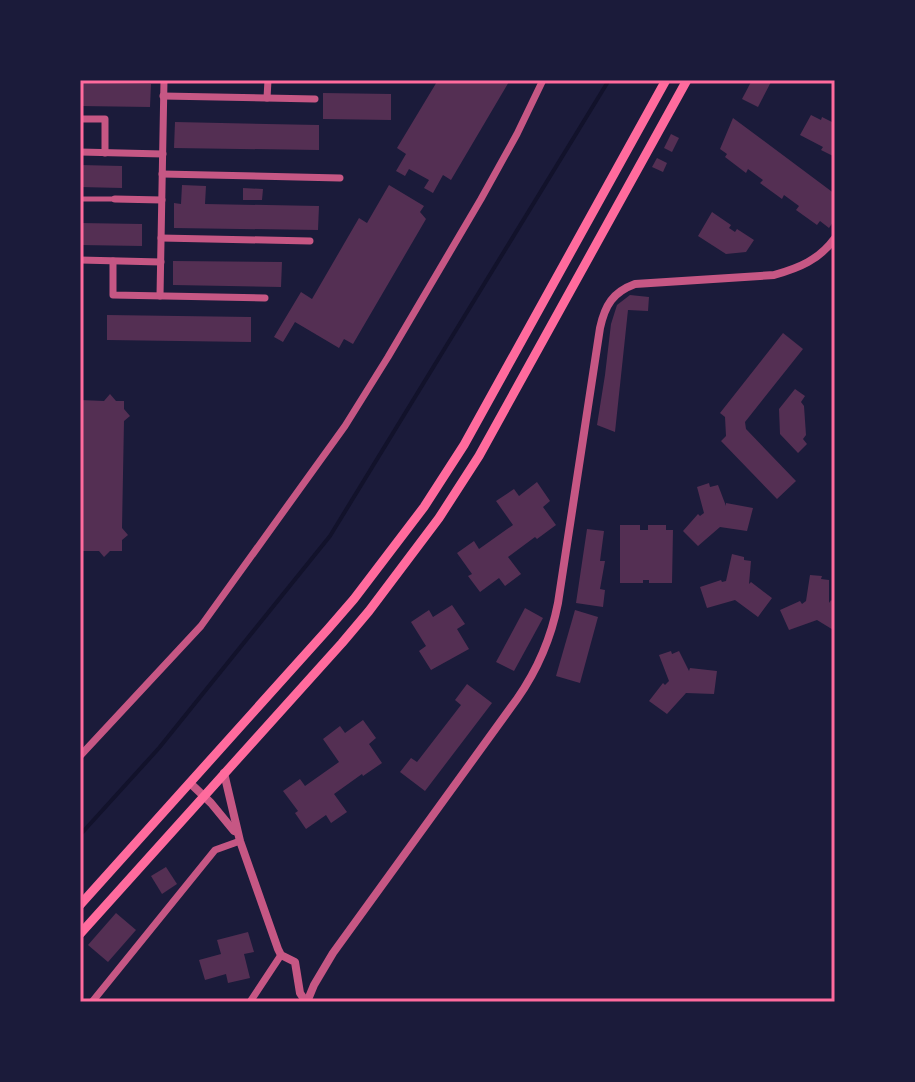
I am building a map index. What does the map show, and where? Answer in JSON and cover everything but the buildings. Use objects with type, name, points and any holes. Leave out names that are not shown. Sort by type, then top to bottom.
[{"type":"main road","points":[[80,905],[328,629],[424,507],[464,445],[666,80]]},
{"type":"main road","points":[[80,934],[342,643],[439,518],[479,456],[687,80]]},
{"type":"street","points":[[160,296],[164,80]]},
{"type":"street","points":[[267,98],[268,80]]},
{"type":"street","points":[[80,756],[201,626],[345,426],[481,199],[543,80]]},
{"type":"street","points":[[163,96],[315,99]]},
{"type":"street","points":[[80,119],[105,119],[105,153]]},
{"type":"street","points":[[80,152],[163,154]]},
{"type":"street","points":[[162,174],[340,178]]},
{"type":"street","points":[[80,199],[162,200]]},
{"type":"street","points":[[161,238],[310,241]]},
{"type":"street","points":[[224,773],[239,836],[278,949],[281,955],[295,962],[300,993],[307,1002],[333,953],[517,699],[547,644],[558,603],[600,328],[608,303],[614,295],[635,284],[774,275],[788,271],[819,256],[835,238]]},
{"type":"street","points":[[80,260],[161,262]]},
{"type":"street","points":[[113,261],[113,295],[265,298]]},
{"type":"street","points":[[190,783],[239,836]]},
{"type":"street","points":[[92,1002],[215,850],[239,836]]},
{"type":"street","points":[[250,1002],[281,955]]},
{"type":"waterway","points":[[80,835],[159,748],[330,536],[609,80]]}]
